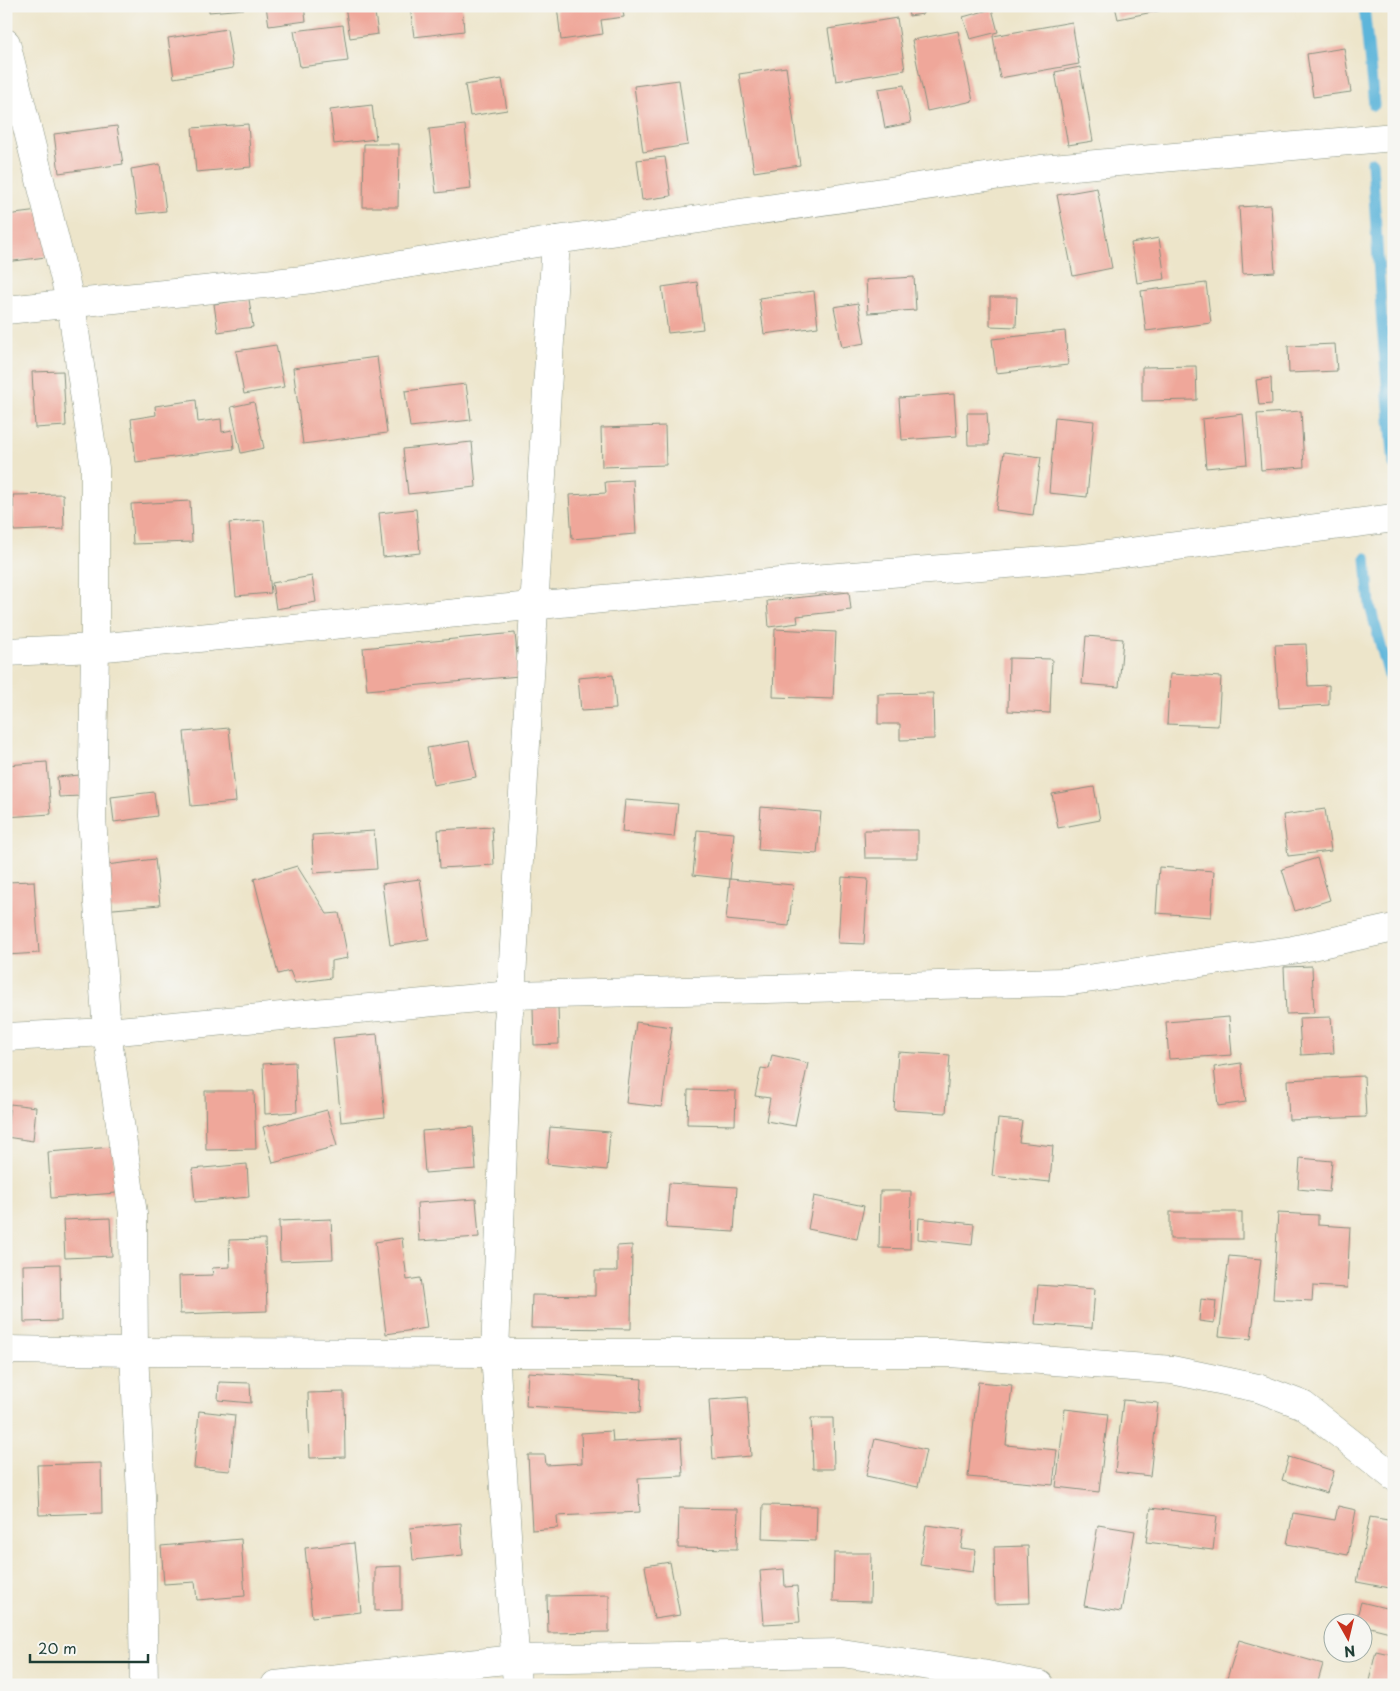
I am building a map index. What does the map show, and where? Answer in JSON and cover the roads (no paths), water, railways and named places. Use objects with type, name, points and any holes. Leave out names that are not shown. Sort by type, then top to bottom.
[{"type":"street","points":[[6,43],[71,304],[95,468],[95,648],[92,818],[107,1032],[133,1214],[134,1352],[140,1495],[144,1685]]},
{"type":"street","points":[[6,310],[313,279],[556,240],[1040,170],[1394,137]]},
{"type":"street","points":[[516,1672],[495,1354],[508,1021],[535,607],[556,240]]},
{"type":"street","points":[[6,652],[95,648],[800,580],[1084,558],[1394,518]]},
{"type":"street","points":[[6,1037],[107,1032],[511,995],[1065,982],[1293,950],[1394,928]]},
{"type":"street","points":[[6,1350],[495,1354],[950,1353],[1172,1370],[1258,1388],[1304,1405],[1394,1477]]},
{"type":"street","points":[[275,1685],[842,1653],[982,1674],[1040,1685]]},
{"type":"waterway","points":[[1364,6],[1374,105]]},
{"type":"waterway","points":[[1372,162],[1382,325],[1394,465]]},
{"type":"waterway","points":[[1366,558],[1370,606],[1394,694]]}]
